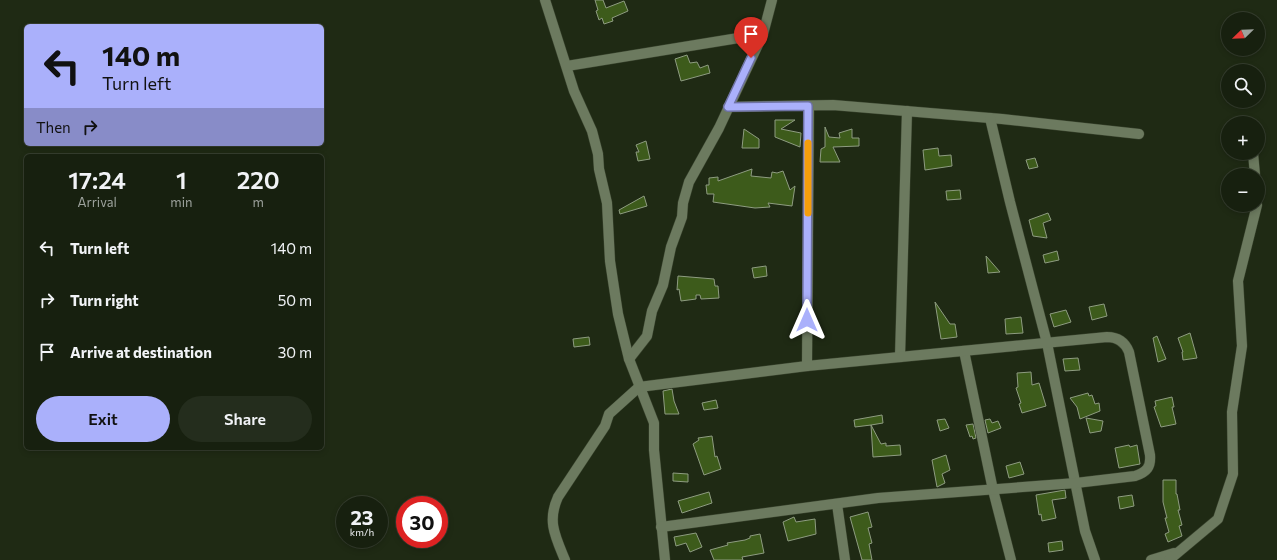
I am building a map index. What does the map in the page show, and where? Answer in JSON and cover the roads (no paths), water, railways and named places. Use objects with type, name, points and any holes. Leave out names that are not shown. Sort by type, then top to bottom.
[{"type":"street","points":[[546,0],[574,91],[592,131],[598,154],[599,169],[606,203],[613,284],[629,359],[654,423],[654,450],[665,560]]},
{"type":"street","points":[[629,359],[647,336],[652,311],[663,285],[671,247],[682,217],[683,203],[689,182],[719,128],[763,34],[772,0]]},
{"type":"street","points":[[567,66],[763,34]]},
{"type":"street","points":[[728,107],[833,105],[990,118],[1139,134]]},
{"type":"street","points":[[807,366],[808,106]]},
{"type":"street","points":[[900,358],[907,111]]},
{"type":"street","points":[[990,118],[1010,202],[1047,343],[1085,531],[1094,560]]},
{"type":"street","points":[[1169,560],[1218,519],[1233,474],[1232,412],[1242,346],[1238,281],[1255,212]]},
{"type":"street","points":[[565,560],[552,524],[552,509],[558,496],[605,426],[609,414],[639,387],[807,366],[1047,343],[1114,338],[1126,346],[1132,367],[1151,463],[1148,469],[1135,476],[1076,483],[878,498],[661,527]]},
{"type":"street","points":[[964,351],[994,490],[1011,560]]},
{"type":"street","points":[[837,504],[846,560]]},
{"type":"street","points":[[1151,560],[1178,552]]}]
